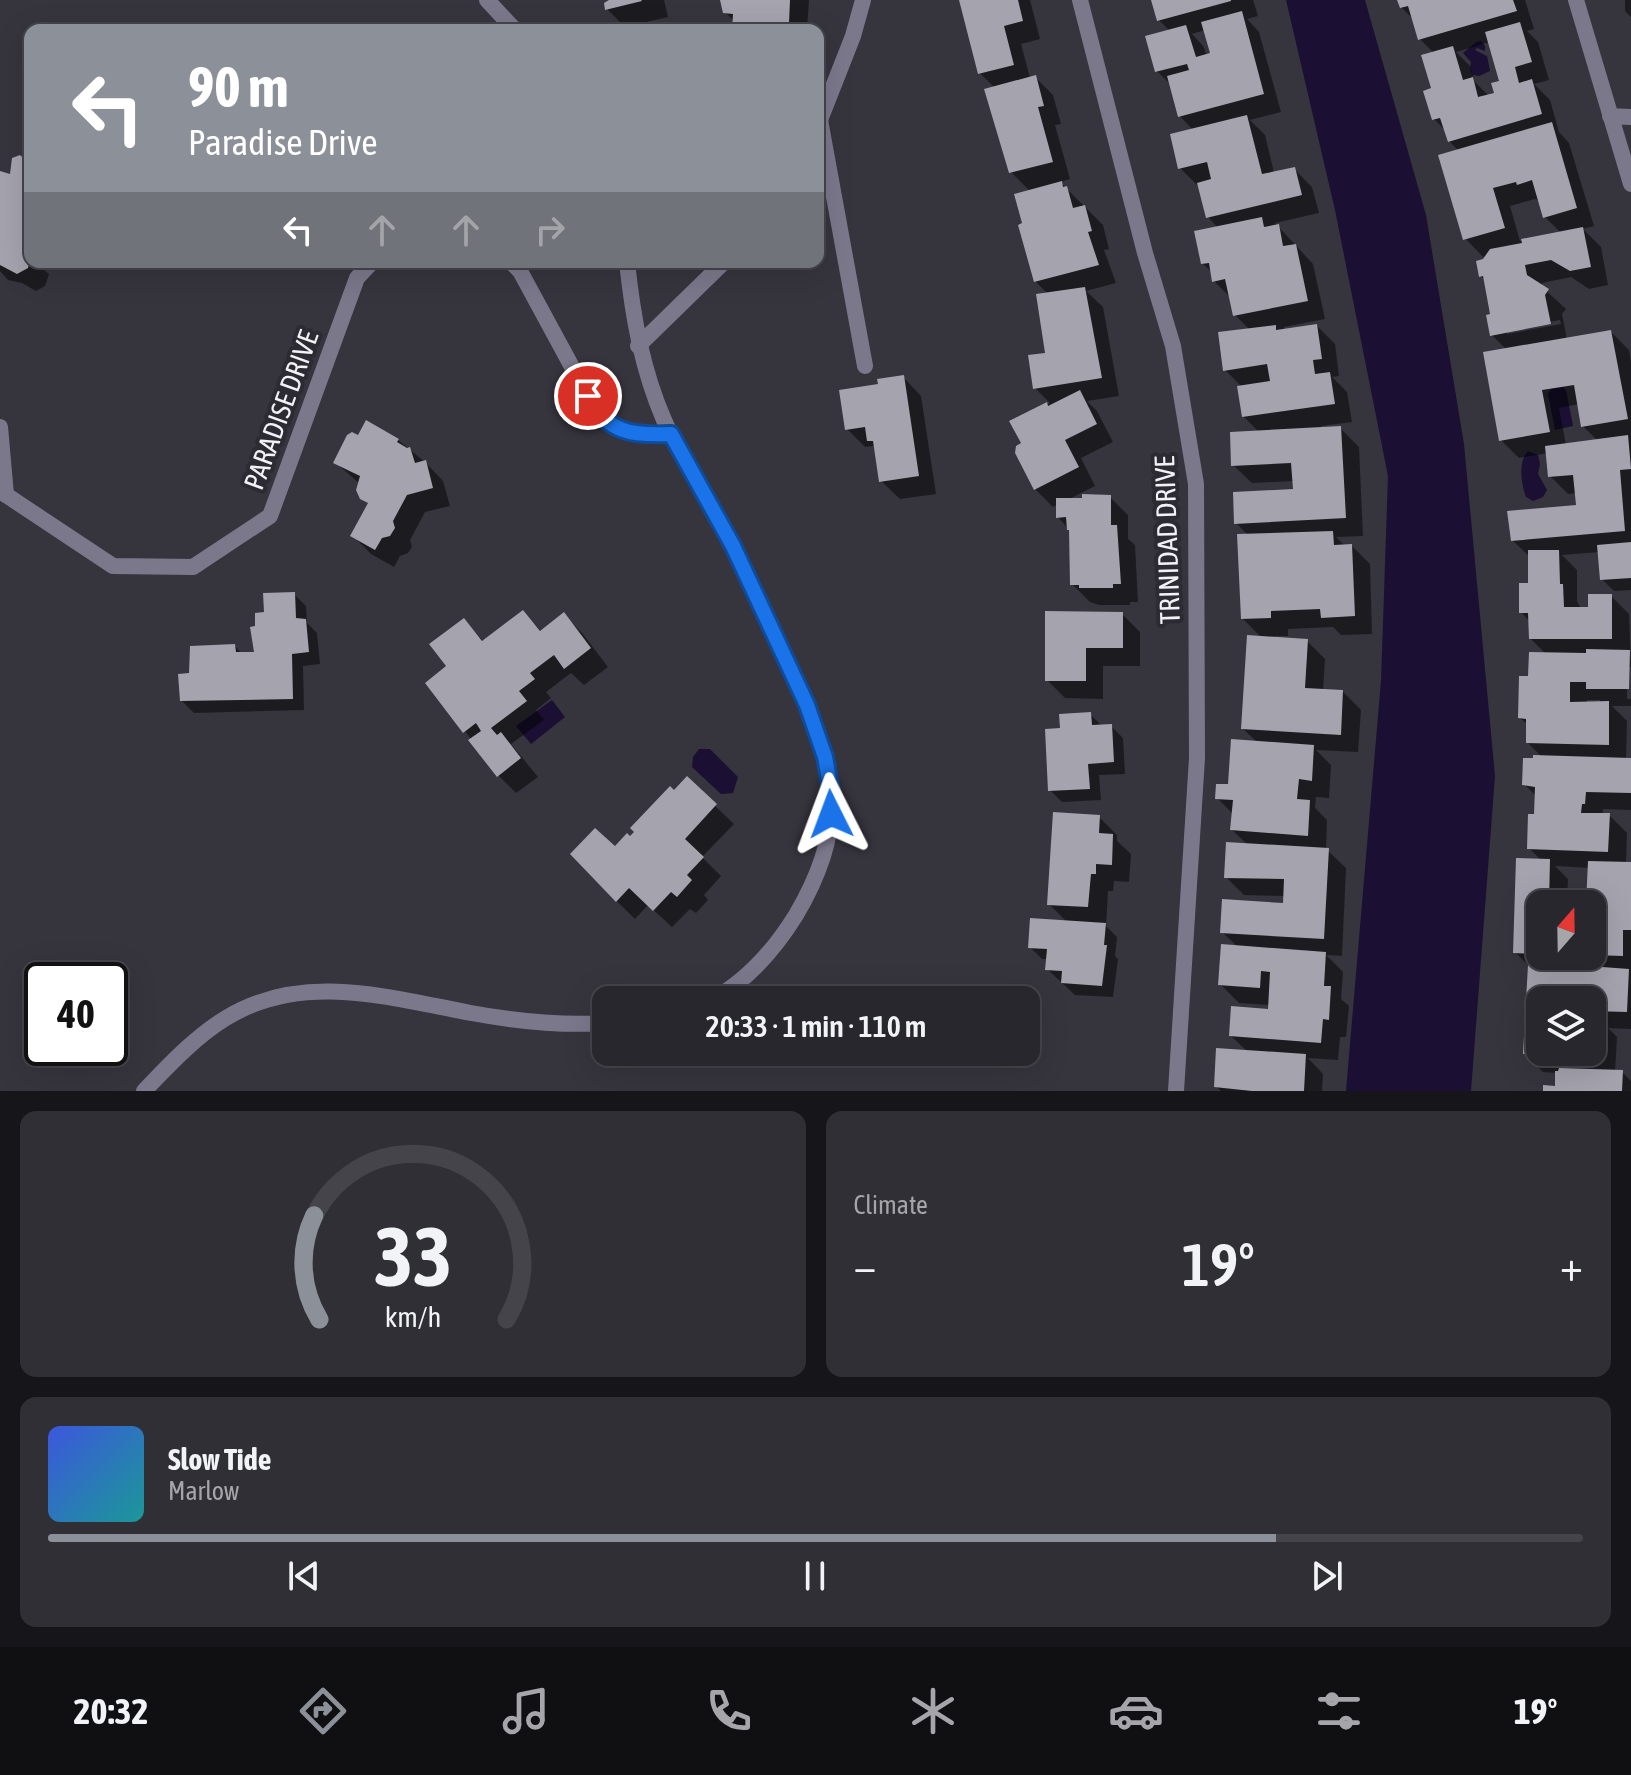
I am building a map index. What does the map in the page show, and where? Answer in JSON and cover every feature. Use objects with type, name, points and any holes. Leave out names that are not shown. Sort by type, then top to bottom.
[{"type":"street","points":[[487,0],[509,24]]},
{"type":"street","points":[[824,110],[853,36],[863,0]]},
{"type":"street","name":"TRINIDAD DRIVE","points":[[1080,0],[1145,253],[1173,346],[1196,484],[1197,758],[1176,1091]]},
{"type":"street","points":[[1576,0],[1631,184]]},
{"type":"street","points":[[1610,116],[1631,117]]},
{"type":"street","points":[[824,149],[865,366]]},
{"type":"street","name":"PARADISE DRIVE","points":[[3,493],[113,566],[193,567],[270,516],[357,278],[366,268]]},
{"type":"street","points":[[517,268],[597,413],[618,429],[649,435],[671,434]]},
{"type":"street","points":[[628,268],[638,346],[647,375],[671,434],[733,546],[801,693],[825,757],[832,796],[825,851],[801,906],[755,968],[731,986]]},
{"type":"street","points":[[638,346],[718,268]]},
{"type":"street","points":[[0,427],[3,493]]},
{"type":"street","points":[[144,1091],[191,1045],[228,1017],[291,993],[365,994],[505,1018],[592,1022]]},
{"type":"shaded area","points":[[1286,0],[1365,0],[1426,215],[1464,444],[1495,776],[1471,1091],[1346,1091],[1381,681],[1388,476],[1335,210]]},
{"type":"shaded area","points":[[1481,41],[1485,51],[1475,50],[1487,56],[1490,71],[1479,76],[1472,75],[1471,62],[1463,53]]},
{"type":"shaded area","points":[[1563,387],[1573,426],[1555,430],[1548,394],[1551,389]]},
{"type":"shaded area","points":[[1528,451],[1538,455],[1538,474],[1547,490],[1543,497],[1533,501],[1526,497],[1522,479],[1523,461]]},
{"type":"shaded area","points":[[552,700],[565,717],[531,744],[516,726]]},
{"type":"shaded area","points":[[699,749],[710,749],[738,777],[733,793],[721,794],[692,767],[693,757]]},
{"type":"building","points":[[609,0],[642,1],[605,10],[604,3]]},
{"type":"building","points":[[720,0],[790,0],[789,23],[732,24],[733,14],[723,13]]},
{"type":"building","points":[[959,0],[1018,0],[1023,21],[1004,26],[1014,65],[978,74]]},
{"type":"building","points":[[1151,0],[1231,0],[1231,1],[1157,21]]},
{"type":"building","points":[[1397,0],[1513,0],[1517,11],[1418,40],[1408,6],[1400,8]]},
{"type":"building","points":[[1242,11],[1264,94],[1178,117],[1167,76],[1189,70],[1187,64],[1155,72],[1145,36],[1186,25],[1196,57],[1210,53],[1201,22]]},
{"type":"building","points":[[1520,22],[1532,62],[1515,67],[1519,83],[1532,79],[1542,114],[1448,142],[1440,118],[1432,120],[1423,91],[1431,88],[1421,55],[1453,46],[1463,80],[1473,77],[1478,97],[1494,93],[1491,83],[1499,81],[1485,32]]},
{"type":"building","points":[[1036,75],[1044,106],[1038,107],[1053,162],[1009,173],[984,89]]},
{"type":"building","points":[[1247,115],[1262,174],[1295,167],[1302,195],[1206,218],[1197,183],[1211,179],[1207,162],[1178,169],[1170,134]]},
{"type":"building","points":[[1552,122],[1577,208],[1543,218],[1532,180],[1493,188],[1505,228],[1463,240],[1438,155]]},
{"type":"building","points":[[20,155],[24,158],[24,268],[28,268],[17,274],[0,265],[0,171],[10,174],[12,158]]},
{"type":"building","points":[[1062,181],[1063,187],[1067,186],[1073,208],[1085,205],[1092,231],[1088,232],[1099,265],[1034,282],[1018,225],[1022,223],[1014,194]]},
{"type":"building","points":[[1262,217],[1264,227],[1279,224],[1283,246],[1296,244],[1308,301],[1233,316],[1225,279],[1212,282],[1209,263],[1201,264],[1194,231]]},
{"type":"building","points":[[1583,227],[1591,267],[1570,271],[1551,260],[1525,265],[1527,275],[1549,289],[1545,295],[1551,324],[1490,336],[1486,315],[1490,314],[1483,276],[1479,277],[1476,261],[1483,259],[1490,249],[1522,243],[1521,239]]},
{"type":"building","points":[[1085,287],[1102,378],[1033,389],[1028,355],[1045,353],[1036,294]]},
{"type":"building","points":[[1317,324],[1322,359],[1313,360],[1315,374],[1330,372],[1335,404],[1242,417],[1237,386],[1270,381],[1267,364],[1223,371],[1218,332],[1276,325],[1276,330]]},
{"type":"building","points":[[1611,330],[1628,419],[1581,427],[1574,385],[1542,390],[1550,432],[1499,441],[1483,352]]},
{"type":"building","points":[[904,375],[919,476],[879,482],[873,441],[867,441],[865,427],[845,430],[839,390],[878,384],[877,379]]},
{"type":"building","points":[[1080,390],[1097,424],[1065,440],[1079,467],[1034,490],[1015,453],[1016,446],[1021,443],[1009,421]]},
{"type":"building","points":[[366,420],[399,439],[397,442],[410,447],[415,463],[426,460],[433,488],[407,495],[393,521],[395,528],[390,536],[382,538],[375,550],[350,536],[368,503],[360,499],[356,490],[360,476],[333,463],[347,435],[352,432],[358,435]]},
{"type":"building","points":[[1341,426],[1346,518],[1234,524],[1233,492],[1293,489],[1291,463],[1231,466],[1230,432]]},
{"type":"building","points":[[1628,435],[1631,469],[1620,470],[1625,531],[1511,541],[1507,511],[1576,505],[1573,475],[1548,477],[1545,446]]},
{"type":"building","points":[[1082,494],[1111,495],[1111,525],[1117,525],[1121,584],[1113,584],[1113,588],[1070,585],[1069,530],[1066,517],[1056,518],[1056,498],[1082,498]]},
{"type":"building","points":[[1333,531],[1334,545],[1352,544],[1355,616],[1321,618],[1320,609],[1271,611],[1271,618],[1241,619],[1237,534]]},
{"type":"building","points":[[1631,542],[1631,578],[1600,580],[1597,545]]},
{"type":"building","points":[[1528,550],[1559,550],[1564,607],[1588,607],[1588,594],[1612,594],[1612,639],[1529,639],[1528,613],[1519,613],[1519,583],[1528,583]]},
{"type":"building","points":[[295,592],[296,618],[306,619],[309,652],[292,654],[293,699],[180,701],[178,674],[189,673],[190,646],[235,644],[236,652],[254,652],[250,627],[255,626],[255,613],[264,612],[263,593]]},
{"type":"building","points":[[523,610],[540,631],[564,612],[591,648],[564,669],[554,655],[530,673],[535,679],[519,691],[527,701],[491,728],[497,735],[501,732],[521,758],[497,777],[468,740],[481,731],[476,723],[463,733],[425,683],[446,666],[429,644],[464,618],[482,641]]},
{"type":"building","points":[[1045,611],[1123,612],[1123,648],[1086,648],[1086,681],[1045,681]]},
{"type":"building","points":[[1247,635],[1308,639],[1305,688],[1343,690],[1341,735],[1241,729]]},
{"type":"building","points":[[1586,649],[1630,650],[1629,689],[1586,689],[1586,682],[1570,682],[1570,702],[1609,701],[1609,745],[1526,743],[1526,719],[1518,718],[1519,676],[1528,676],[1529,652],[1586,653]]},
{"type":"building","points":[[1091,712],[1092,725],[1112,724],[1114,762],[1088,764],[1090,789],[1048,791],[1045,729],[1060,728],[1059,714]]},
{"type":"building","points":[[1231,739],[1314,745],[1312,781],[1299,779],[1297,799],[1310,800],[1308,836],[1230,830],[1233,800],[1215,799],[1216,784],[1228,784]]},
{"type":"building","points":[[1533,755],[1631,758],[1631,793],[1586,792],[1585,804],[1582,804],[1581,813],[1610,813],[1608,852],[1527,849],[1528,814],[1534,814],[1535,787],[1522,785],[1523,758],[1533,758]]},
{"type":"building","points":[[687,776],[717,804],[685,839],[704,857],[687,875],[692,880],[677,897],[671,892],[653,911],[629,888],[616,902],[570,854],[595,828],[615,846],[627,833],[630,836],[634,832],[630,828],[670,786],[674,790]]},
{"type":"building","points":[[1053,812],[1100,815],[1099,833],[1113,834],[1112,865],[1096,864],[1096,874],[1091,874],[1088,907],[1047,905]]},
{"type":"building","points":[[1226,842],[1329,848],[1324,939],[1220,933],[1222,899],[1283,903],[1284,879],[1224,878]]},
{"type":"building","points":[[1516,858],[1550,859],[1549,890],[1526,890],[1526,953],[1513,953]]},
{"type":"building","points":[[1588,861],[1631,862],[1631,930],[1623,930],[1623,956],[1606,955],[1606,890],[1587,890]]},
{"type":"building","points":[[1030,918],[1106,923],[1102,986],[1061,983],[1062,971],[1045,970],[1047,949],[1028,948]]},
{"type":"building","points":[[1221,944],[1326,952],[1324,986],[1331,986],[1329,1020],[1323,1019],[1321,1043],[1229,1036],[1231,1006],[1268,1009],[1270,972],[1261,971],[1260,988],[1218,985]]},
{"type":"building","points":[[1606,967],[1629,969],[1627,1012],[1606,1011],[1606,986],[1527,986],[1528,970],[1588,972],[1606,970]]},
{"type":"building","points":[[1526,1001],[1526,1054],[1523,1054]]},
{"type":"building","points":[[1216,1048],[1306,1054],[1304,1091],[1214,1087]]},
{"type":"building","points":[[1559,1068],[1623,1070],[1622,1091],[1543,1091],[1543,1085],[1555,1086],[1555,1071]]},
{"type":"route","points":[[588,396],[597,413],[618,429],[649,435],[671,434],[733,546],[807,705],[825,757],[832,796],[831,814]]}]
